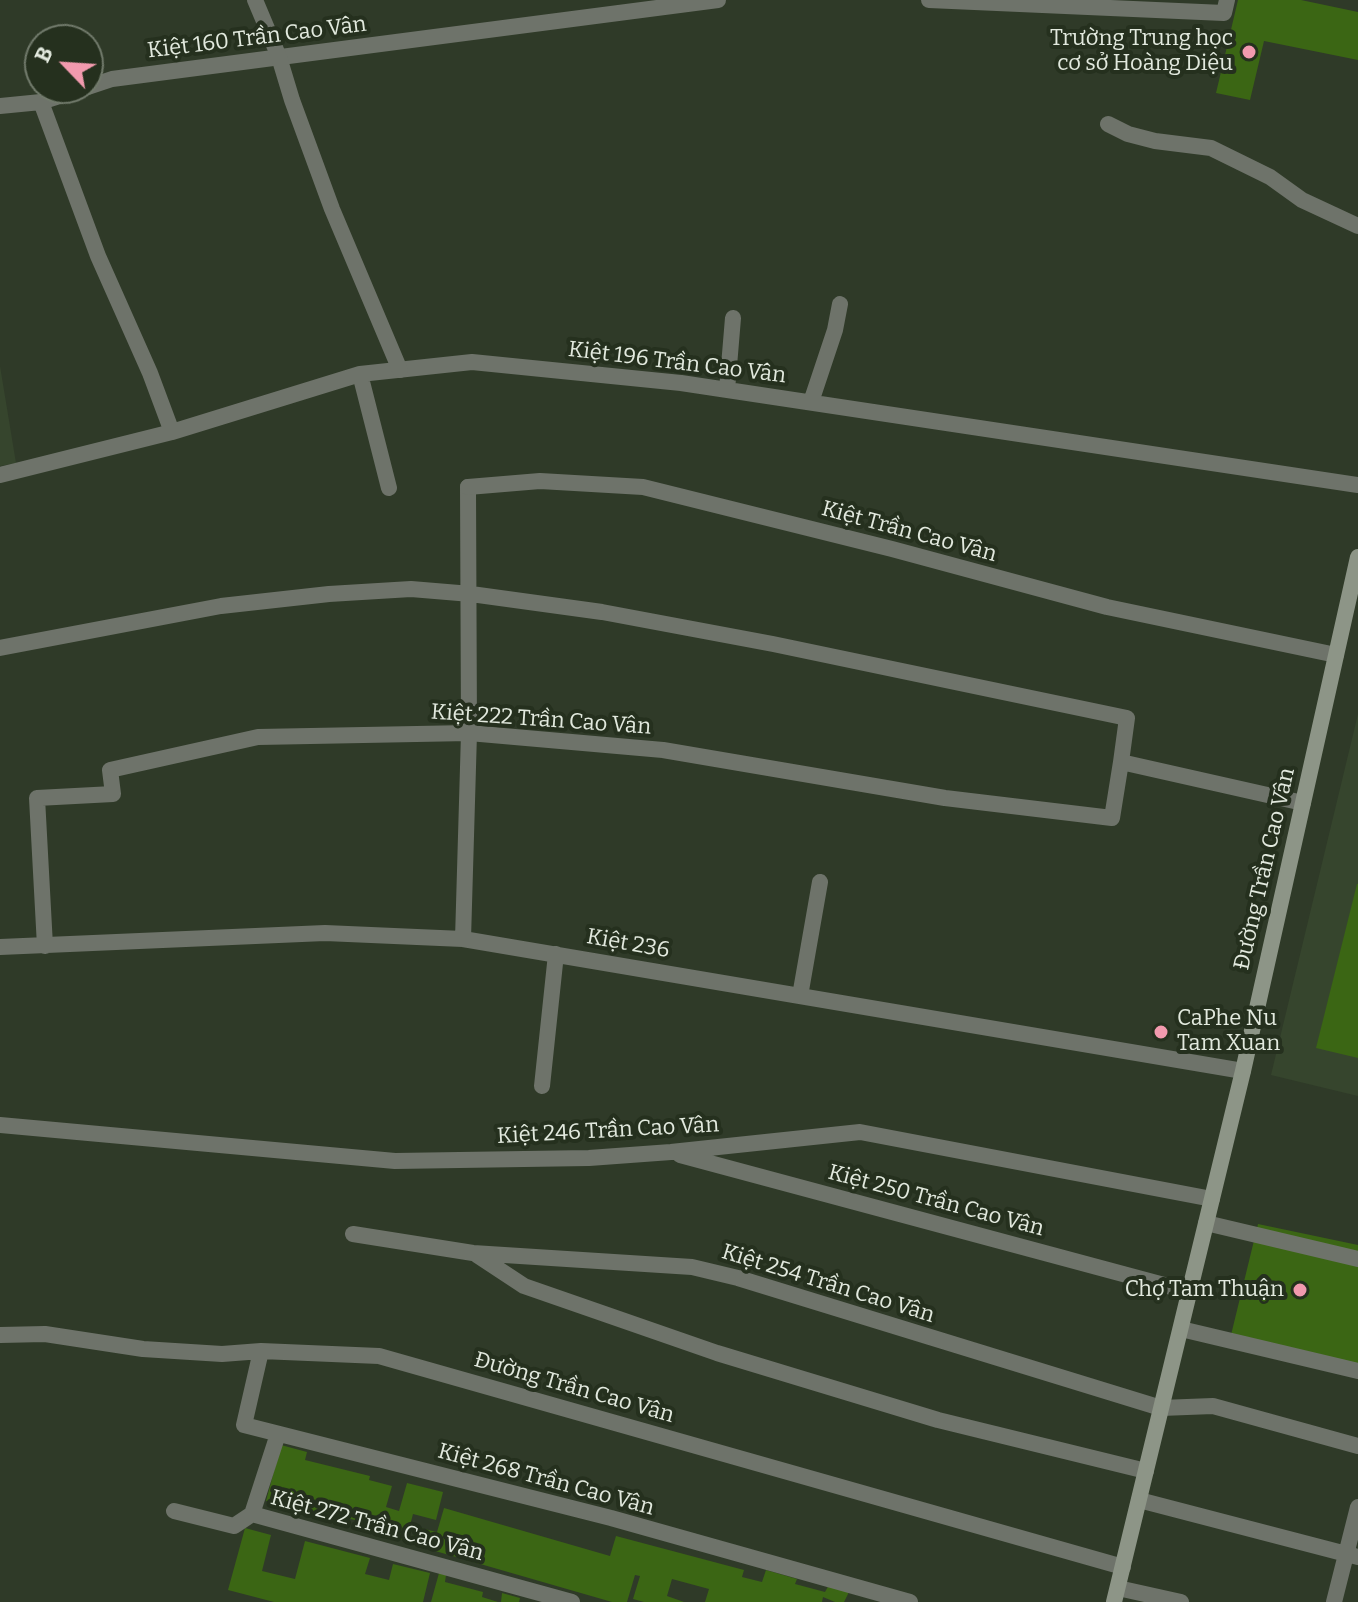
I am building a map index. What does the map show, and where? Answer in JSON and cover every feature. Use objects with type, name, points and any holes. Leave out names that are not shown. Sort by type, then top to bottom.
[{"type":"main road","name":"Đường Trần Cao Vân","points":[[1116,1595],[1243,1071],[1358,557]]},
{"type":"street","points":[[255,0],[279,57],[332,209],[400,370]]},
{"type":"street","name":"Kiệt 160 Trần Cao Vân","points":[[104,82],[718,0]]},
{"type":"street","points":[[929,0],[1224,13],[1227,0]]},
{"type":"street","name":"Kiệt 160 Trần Cao Vân","points":[[0,106],[24,104]]},
{"type":"street","points":[[42,104],[98,256],[150,373],[172,432]]},
{"type":"street","points":[[1108,124],[1128,134],[1155,141],[1211,148],[1270,177],[1312,205],[1358,226]]},
{"type":"street","points":[[811,402],[835,330],[840,304]]},
{"type":"street","points":[[727,390],[733,318]]},
{"type":"street","name":"Kiệt 196 Trần Cao Vân","points":[[0,475],[172,432],[360,374],[472,362],[727,390],[1358,485]]},
{"type":"street","points":[[360,374],[389,488]]},
{"type":"street","name":"Kiệt Trần Cao Vân","points":[[471,594],[468,487],[540,481],[643,487],[1107,607],[1336,655]]},
{"type":"street","name":"Kiệt 222 Trần Cao Vân","points":[[0,648],[252,602],[411,589],[602,612],[773,644],[1127,718],[1112,818],[945,798],[663,750],[469,733],[258,737],[110,770],[113,794],[37,798],[45,946]]},
{"type":"street","points":[[463,939],[471,594]]},
{"type":"street","points":[[1121,762],[1303,803]]},
{"type":"street","points":[[800,996],[820,882]]},
{"type":"street","name":"Kiệt 236","points":[[0,947],[325,933],[463,939],[1243,1071]]},
{"type":"street","points":[[542,1086],[556,954]]},
{"type":"street","name":"Kiệt 246 Trần Cao Vân","points":[[0,1125],[395,1161],[589,1158],[860,1132],[1212,1199]]},
{"type":"street","name":"Kiệt 250 Trần Cao Vân","points":[[671,1152],[1190,1292]]},
{"type":"street","points":[[1206,1223],[1358,1259]]},
{"type":"street","name":"Kiệt 254 Trần Cao Vân","points":[[353,1234],[473,1253],[692,1267],[738,1278],[1161,1408],[1213,1406],[1358,1446]]},
{"type":"street","points":[[473,1253],[524,1286],[717,1353],[938,1420],[1146,1471]]},
{"type":"street","points":[[1181,1329],[1358,1371]]},
{"type":"street","name":"Đường Trần Cao Vân","points":[[0,1335],[45,1334],[143,1349],[206,1353],[261,1351],[379,1356],[1123,1567]]},
{"type":"street","name":"Kiệt 268 Trần Cao Vân","points":[[261,1351],[244,1425],[611,1518],[910,1602]]},
{"type":"street","points":[[252,1514],[278,1434]]},
{"type":"street","points":[[1139,1500],[1352,1555]]},
{"type":"street","points":[[1334,1602],[1352,1555],[1358,1507]]},
{"type":"street","name":"Kiệt 272 Trần Cao Vân","points":[[174,1511],[234,1526],[252,1514],[572,1602]]},
{"type":"street","points":[[1116,1595],[1181,1602]]},
{"type":"shaded area","points":[[0,366],[16,463],[0,466]]},
{"type":"shaded area","points":[[1358,714],[1358,1096],[1271,1075]]},
{"type":"building","name":"Trường Trung học cơ sở Hoàng Diệu","points":[[1238,0],[1301,0],[1358,12],[1358,60],[1264,41],[1250,100],[1216,93]]},
{"type":"building","points":[[1358,884],[1358,1058],[1316,1048]]},
{"type":"building","name":"Chợ Tam Thuận","points":[[1258,1224],[1358,1245],[1358,1364],[1231,1335]]},
{"type":"building","points":[[281,1445],[307,1452],[305,1460],[370,1476],[369,1480],[392,1486],[386,1507],[399,1511],[407,1483],[443,1492],[436,1520],[413,1514],[406,1541],[357,1527],[359,1521],[338,1516],[337,1521],[305,1512],[307,1506],[294,1502],[293,1507],[266,1501]]},
{"type":"building","points":[[444,1508],[610,1556],[616,1536],[744,1570],[742,1577],[762,1582],[766,1570],[797,1579],[795,1584],[825,1592],[830,1583],[849,1592],[844,1602],[823,1597],[822,1602],[705,1602],[709,1589],[672,1579],[667,1596],[684,1602],[644,1602],[633,1599],[640,1576],[635,1575],[627,1602],[612,1602],[411,1544],[416,1527],[437,1532]]},
{"type":"building","points":[[245,1528],[271,1535],[262,1571],[295,1579],[305,1541],[370,1558],[365,1574],[389,1580],[393,1564],[430,1573],[423,1602],[274,1602],[228,1590]]},
{"type":"building","points":[[439,1573],[446,1575],[445,1582],[483,1592],[482,1597],[498,1602],[431,1602]]},
{"type":"building","points":[[502,1593],[520,1598],[519,1602],[501,1602]]},
{"type":"place","name":"Trường Trung học cơ sở Hoàng Diệu","points":[[1249,52]]},
{"type":"place","name":"CaPhe Nu Tam Xuan","points":[[1161,1032]]},
{"type":"place","name":"Chợ Tam Thuận","points":[[1300,1290]]}]
